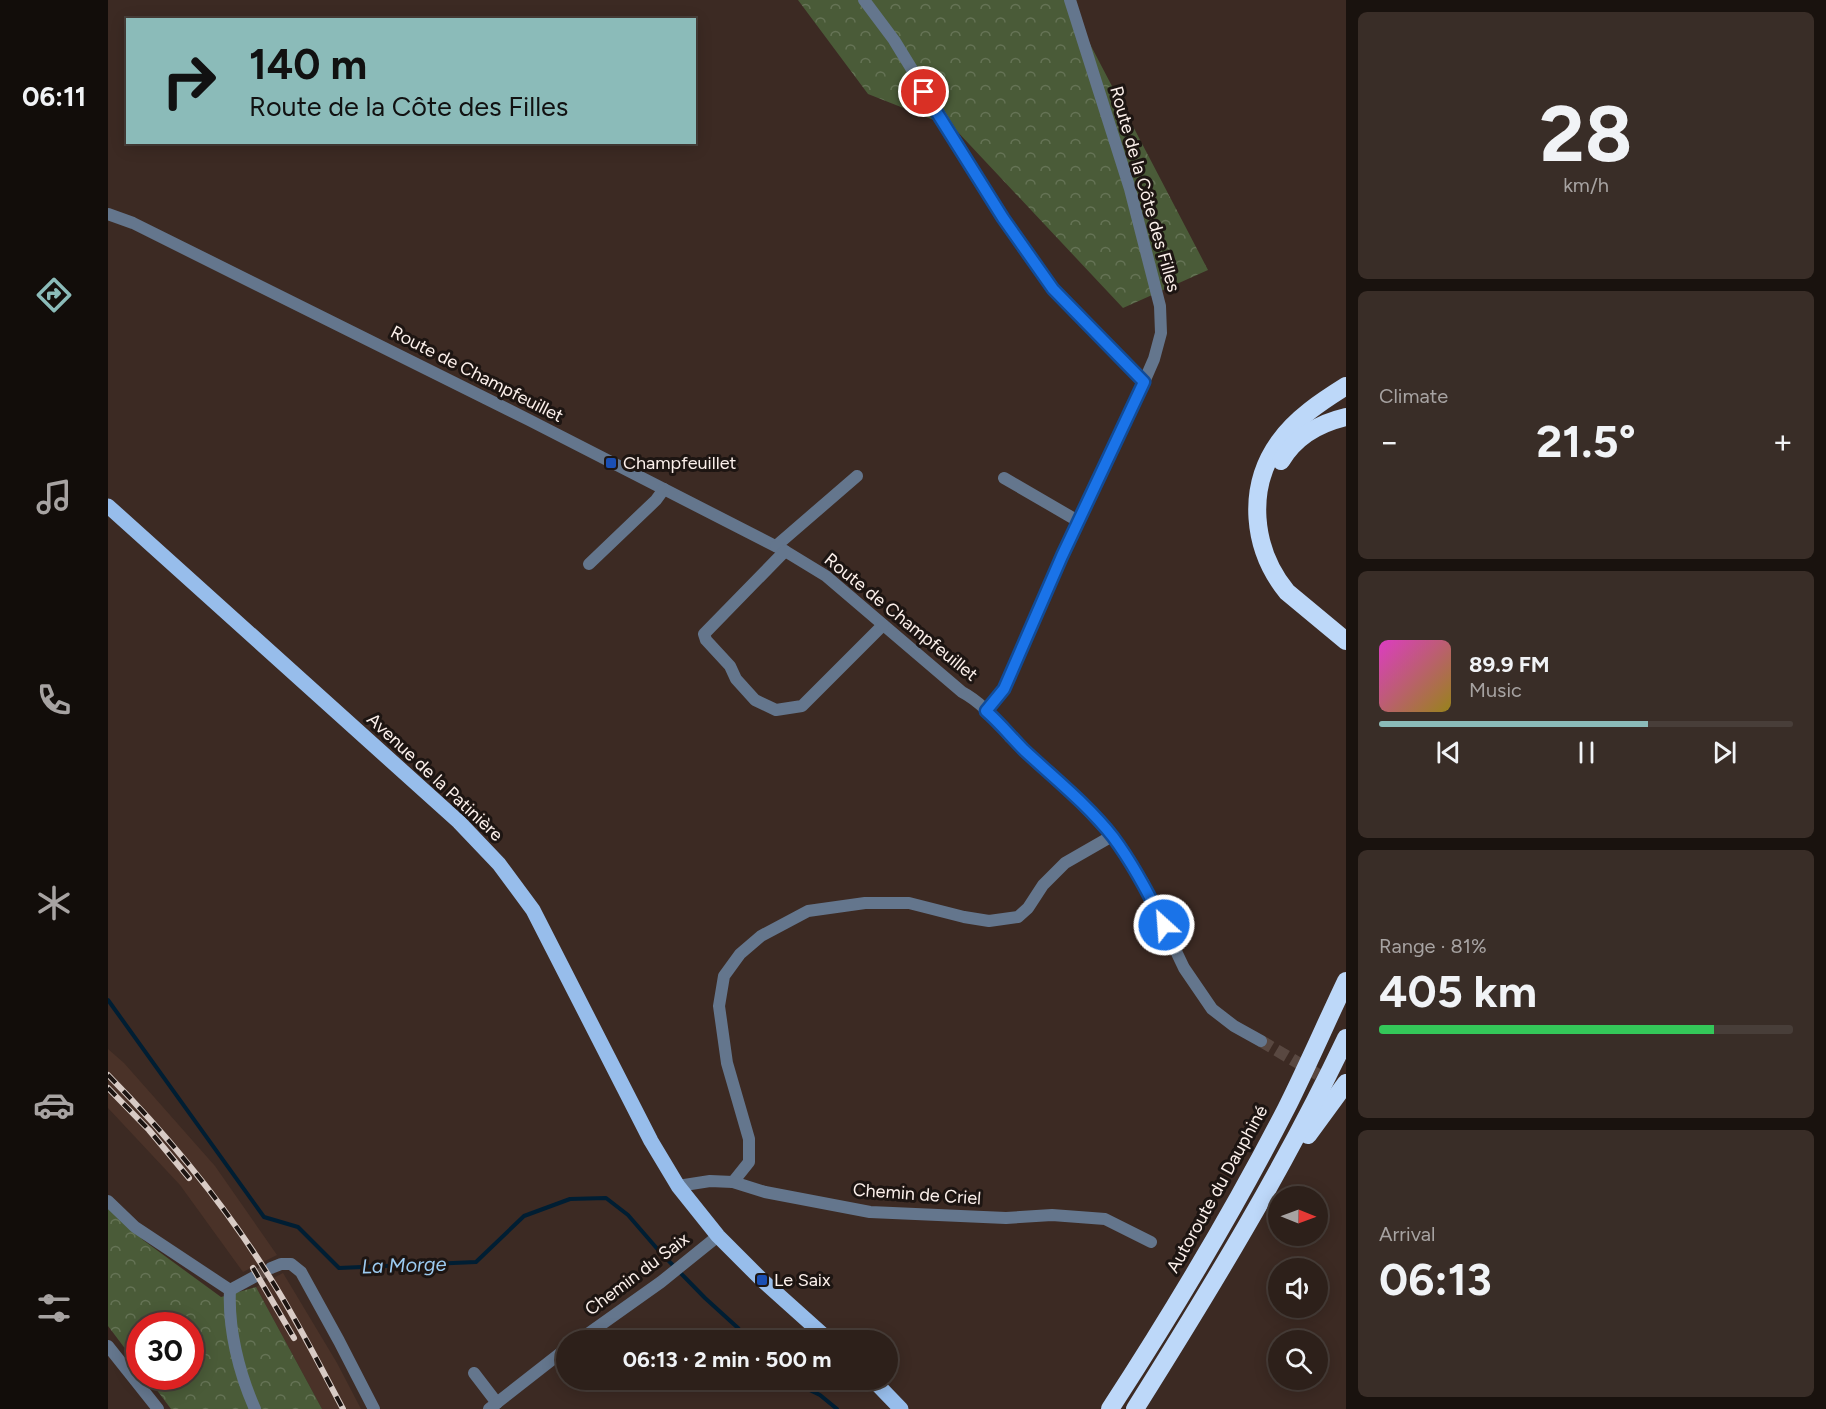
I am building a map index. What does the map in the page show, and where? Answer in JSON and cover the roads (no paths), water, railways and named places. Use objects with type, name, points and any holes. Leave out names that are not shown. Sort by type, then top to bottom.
[{"type":"highway","points":[[1346,386],[1309,411],[1280,441],[1265,467],[1257,493],[1259,532],[1270,567],[1287,592],[1346,640]]},
{"type":"highway","points":[[1309,609],[1285,572],[1275,549],[1268,522],[1270,487],[1278,465],[1294,443],[1313,430],[1346,417]]},
{"type":"highway","name":"Autoroute du Dauphiné","points":[[1110,1409],[1180,1298],[1249,1178],[1286,1109],[1346,981]]},
{"type":"highway","points":[[1271,1186],[1346,1038]]},
{"type":"highway","points":[[1271,1186],[1346,1083]]},
{"type":"highway","points":[[1135,1409],[1222,1270],[1268,1190]]},
{"type":"main road","name":"Avenue de la Patinière","points":[[108,506],[459,822],[499,864],[532,910],[651,1141],[678,1186],[718,1236],[762,1280],[818,1330]]},
{"type":"main road","points":[[883,1390],[902,1409]]},
{"type":"street","points":[[864,0],[894,40],[1003,218],[1053,289],[1144,382]]},
{"type":"street","name":"Route de la Côte des Filles","points":[[986,711],[1004,689],[1078,521],[1144,382],[1154,359],[1161,333],[1160,306],[1130,189],[1070,0]]},
{"type":"street","name":"Route de Champfeuillet","points":[[108,214],[133,223],[664,489],[781,548],[826,576],[962,692],[976,699],[1010,737],[1078,800],[1112,836],[1143,882],[1184,968],[1212,1009],[1234,1026],[1261,1041]]},
{"type":"street","points":[[857,476],[781,548],[704,634],[706,640],[730,666],[736,680],[755,700],[776,710],[802,706],[883,624]]},
{"type":"street","points":[[1004,478],[1078,521]]},
{"type":"street","points":[[589,564],[656,500],[664,489]]},
{"type":"street","points":[[733,1182],[750,1162],[749,1139],[727,1062],[719,1006],[724,976],[740,954],[761,936],[808,911],[866,903],[909,903],[989,921],[1018,916],[1028,908],[1043,885],[1065,863],[1112,836]]},
{"type":"street","name":"Chemin de Criel","points":[[678,1186],[710,1180],[733,1182],[765,1192],[870,1212],[1006,1218],[1052,1215],[1105,1219],[1151,1242]]},
{"type":"street","points":[[108,1201],[135,1227],[230,1290]]},
{"type":"street","name":"Chemin du Saix","points":[[593,1330],[670,1275],[718,1236]]},
{"type":"street","points":[[271,1268],[281,1264],[291,1264],[301,1272],[374,1409]]},
{"type":"street","points":[[230,1290],[254,1277]]},
{"type":"street","points":[[230,1290],[229,1314],[245,1388],[255,1409]]},
{"type":"street","points":[[108,1346],[158,1409]]},
{"type":"street","points":[[474,1373],[493,1406],[556,1357]]},
{"type":"waterway","name":"La Morge","points":[[108,1000],[264,1217],[298,1227],[339,1268],[476,1262],[524,1216],[570,1199],[606,1198],[628,1215],[660,1252],[740,1330]]},
{"type":"waterway","name":"La Morge","points":[[810,1390],[837,1409]]},
{"type":"tunnel","points":[[1261,1041],[1346,1091]]},
{"type":"tunnel","points":[[254,1277],[271,1268]]},
{"type":"railway","points":[[108,1075],[175,1148],[236,1226],[291,1312],[343,1409]]},
{"type":"railway","points":[[108,1088],[149,1130],[189,1178]]},
{"type":"railway","points":[[253,1268],[294,1338]]},
{"type":"place","name":"Champfeuillet","points":[[611,463]]},
{"type":"place","name":"Le Saix","points":[[762,1280]]}]
